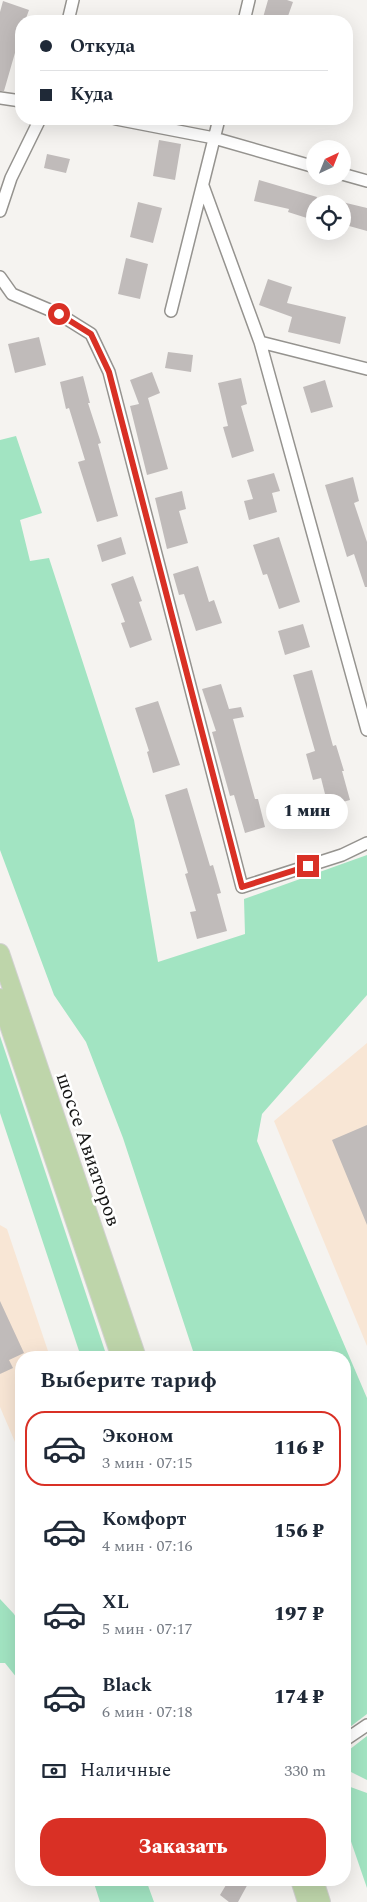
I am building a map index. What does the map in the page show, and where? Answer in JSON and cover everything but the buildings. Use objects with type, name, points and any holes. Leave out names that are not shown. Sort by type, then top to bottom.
[{"type":"main road","name":"шоссе Авиаторов","points":[[0,954],[135,1351]]},
{"type":"main road","name":"шоссе Авиаторов","points":[[0,998],[119,1351]]},
{"type":"main road","points":[[302,1886],[307,1902]]},
{"type":"main road","points":[[316,1886],[321,1902]]},
{"type":"street","points":[[69,15],[73,0]]},
{"type":"street","points":[[245,15],[249,0]]},
{"type":"street","points":[[0,98],[15,100]]},
{"type":"street","points":[[0,211],[11,178],[37,125]]},
{"type":"street","points":[[147,125],[214,138],[306,164]]},
{"type":"street","points":[[171,311],[217,125]]},
{"type":"street","points":[[351,177],[367,182]]},
{"type":"street","points":[[203,186],[260,342],[367,730]]},
{"type":"street","points":[[0,276],[12,294],[59,314],[91,334],[109,372],[242,887],[342,855],[367,843]]},
{"type":"street","points":[[260,342],[367,369]]},
{"type":"street","points":[[351,1736],[367,1725]]},
{"type":"shaded area","points":[[367,1043],[367,1346],[274,1121]]},
{"type":"shaded area","points":[[0,1225],[7,1229],[48,1351],[15,1351],[15,1442],[0,1407]]},
{"type":"green space","points":[[16,436],[42,513],[20,520],[30,561],[49,558],[134,820],[158,962],[245,934],[244,899],[367,855],[367,995],[262,1114],[257,1141],[347,1351],[193,1351],[123,1138],[86,1042],[54,995],[0,850],[0,440]]},
{"type":"green space","points":[[0,1036],[105,1351],[79,1351],[0,1113]]},
{"type":"green space","points":[[351,1361],[367,1398],[367,1714],[351,1726]]},
{"type":"green space","points":[[0,1599],[15,1616],[15,1676],[5,1663],[0,1663]]},
{"type":"green space","points":[[367,1736],[367,1780],[351,1772],[351,1748]]},
{"type":"green space","points":[[351,1787],[367,1793],[367,1888],[351,1841]]},
{"type":"green space","points":[[95,1886],[148,1886],[154,1902],[100,1902]]},
{"type":"route","points":[[59,314],[91,334],[109,372],[242,887],[308,866]]}]
